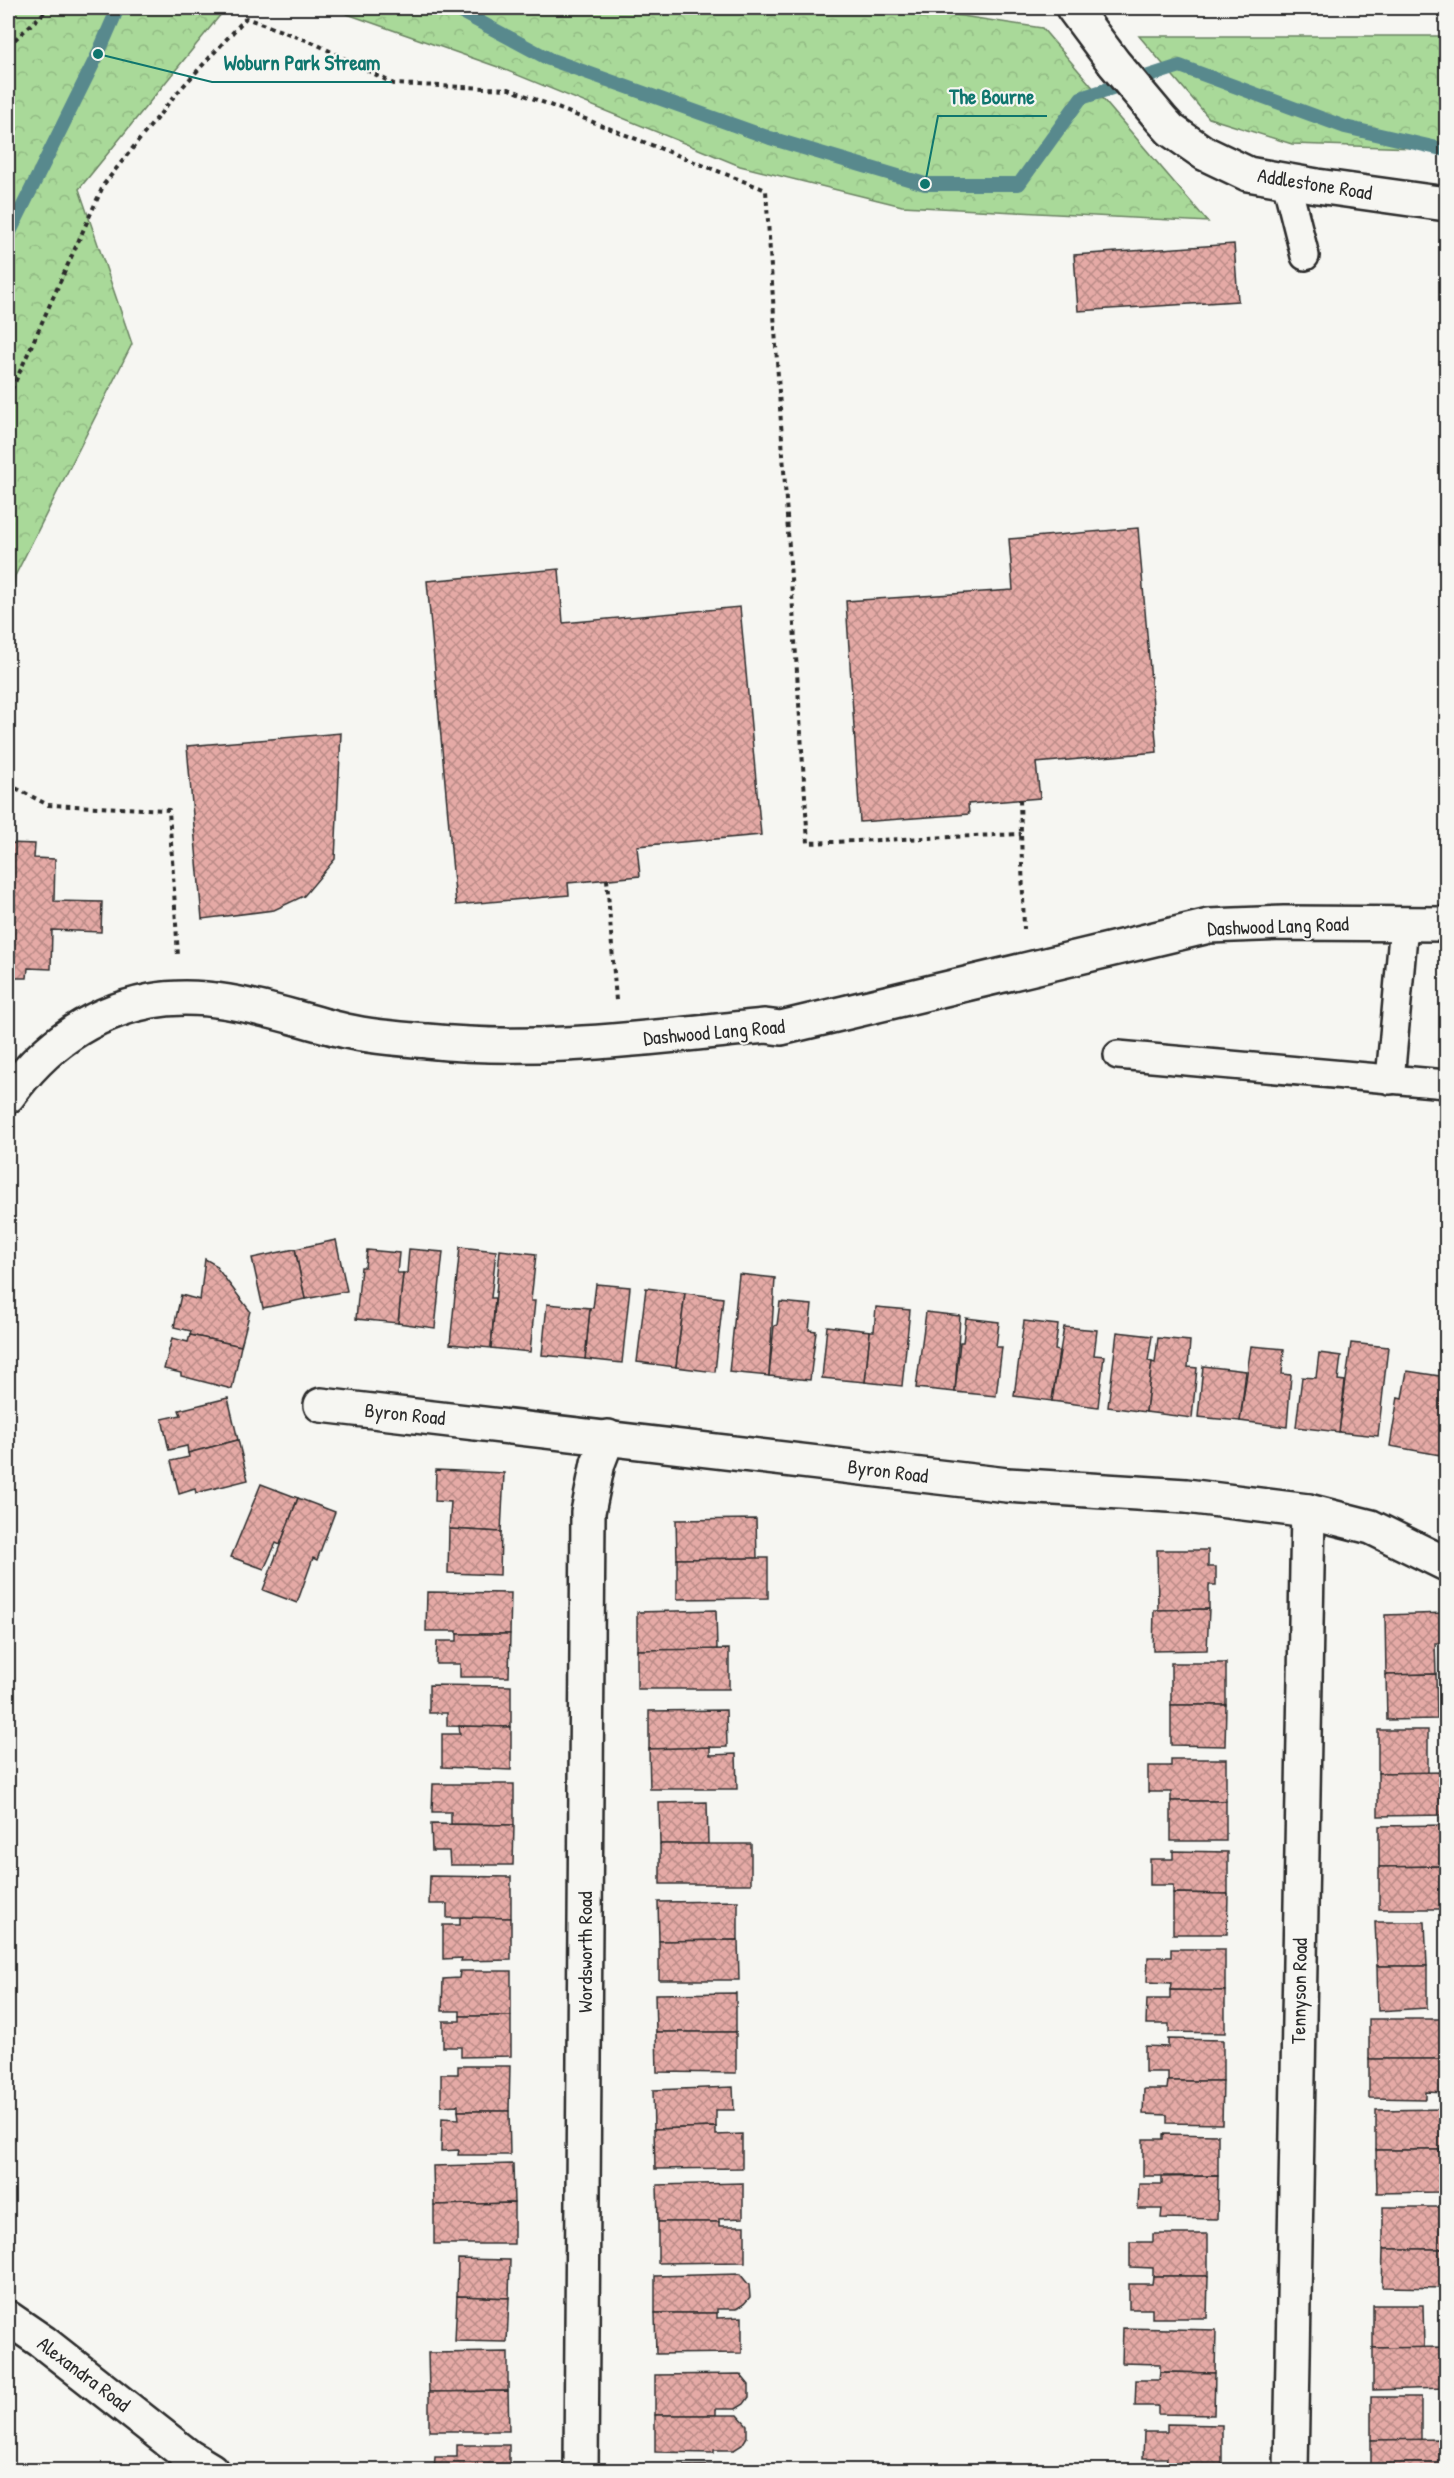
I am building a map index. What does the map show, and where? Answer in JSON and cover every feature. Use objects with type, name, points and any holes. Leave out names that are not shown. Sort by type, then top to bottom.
[{"type":"street","name":"Addlestone Road","points":[[1073,8],[1114,63],[1161,119],[1171,130],[1204,153],[1248,174],[1446,204]]},
{"type":"street","name":"Dashwood Lang Road","points":[[8,1096],[27,1070],[61,1038],[112,1012],[151,1001],[195,998],[259,1009],[349,1032],[427,1041],[541,1047],[765,1026],[781,1028],[1209,926],[1284,923],[1446,924]]},
{"type":"street","name":"Byron Road","points":[[321,1405],[1007,1485],[1186,1496],[1308,1511],[1371,1527],[1446,1564]]},
{"type":"street","name":"Wordsworth Road","points":[[582,2470],[588,1512],[598,1463],[608,1437]]},
{"type":"street","name":"Tennyson Road","points":[[1291,2470],[1308,1511]]},
{"type":"street","name":"Alexandra Road","points":[[8,2318],[43,2342],[188,2456],[211,2470]]},
{"type":"lane","points":[[1286,181],[1305,256]]},
{"type":"lane","points":[[1390,1080],[1404,924]]},
{"type":"lane","points":[[1118,1055],[1446,1084]]},
{"type":"path","points":[[8,46],[50,8]]},
{"type":"path","points":[[8,398],[104,184],[176,94],[246,18],[314,43],[394,84],[509,89],[766,190],[808,843],[1021,834]]},
{"type":"path","points":[[8,784],[48,805],[169,810],[181,999]]},
{"type":"path","points":[[1020,800],[1025,969]]},
{"type":"path","points":[[607,879],[619,1040]]},
{"type":"green space","points":[[8,8],[226,8],[79,189],[132,344],[15,576],[8,641]]},
{"type":"green space","points":[[330,8],[909,8],[1042,28],[1208,222],[902,206],[740,166],[498,67]]},
{"type":"green space","points":[[1139,36],[1446,36],[1446,149],[1292,144],[1209,118]]},
{"type":"building","points":[[1234,244],[1238,301],[1078,311],[1074,255]]},
{"type":"building","points":[[1138,528],[1157,752],[1036,763],[1040,798],[968,804],[969,814],[860,822],[846,601],[1013,590],[1009,539]]},
{"type":"building","points":[[559,569],[563,623],[740,607],[761,835],[637,846],[640,876],[568,883],[569,895],[456,905],[427,581]]},
{"type":"building","points":[[341,733],[335,859],[304,896],[274,910],[202,919],[187,746]]},
{"type":"building","points":[[8,843],[35,844],[34,858],[55,859],[54,901],[102,902],[101,932],[52,930],[51,969],[28,968],[27,978],[8,978]]},
{"type":"building","points":[[336,1240],[347,1291],[305,1299],[295,1249]]},
{"type":"building","points":[[460,1247],[496,1251],[491,1298],[495,1298],[491,1348],[450,1344]]},
{"type":"building","points":[[295,1249],[305,1299],[263,1308],[252,1258]]},
{"type":"building","points":[[409,1249],[443,1252],[435,1328],[398,1323],[403,1273],[407,1273]]},
{"type":"building","points":[[367,1250],[399,1253],[397,1273],[403,1273],[398,1323],[356,1319],[361,1267],[365,1267]]},
{"type":"building","points":[[500,1250],[536,1254],[531,1301],[535,1301],[530,1352],[491,1348]]},
{"type":"building","points":[[205,1259],[214,1264],[250,1311],[241,1346],[190,1335],[191,1331],[174,1327],[181,1295],[200,1300]]},
{"type":"building","points":[[739,1274],[775,1278],[769,1376],[729,1372]]},
{"type":"building","points":[[596,1284],[630,1287],[622,1363],[585,1359],[590,1308],[593,1308]]},
{"type":"building","points":[[646,1288],[685,1293],[676,1367],[637,1362]]},
{"type":"building","points":[[685,1293],[723,1298],[715,1372],[676,1367]]},
{"type":"building","points":[[780,1302],[812,1305],[809,1330],[816,1331],[810,1380],[769,1376],[774,1326],[777,1325]]},
{"type":"building","points":[[547,1304],[590,1308],[585,1359],[542,1355]]},
{"type":"building","points":[[876,1307],[910,1310],[902,1386],[865,1382],[870,1331],[874,1331]]},
{"type":"building","points":[[926,1312],[960,1316],[955,1392],[916,1388]]},
{"type":"building","points":[[966,1318],[999,1322],[996,1347],[1002,1347],[996,1396],[955,1392],[960,1342],[963,1342]]},
{"type":"building","points":[[1024,1321],[1058,1325],[1055,1350],[1059,1351],[1052,1401],[1014,1396]]},
{"type":"building","points":[[827,1326],[870,1331],[865,1382],[822,1378]]},
{"type":"building","points":[[1064,1327],[1097,1330],[1094,1355],[1104,1356],[1098,1407],[1052,1401]]},
{"type":"building","points":[[1117,1332],[1152,1336],[1148,1361],[1152,1362],[1146,1412],[1108,1407]]},
{"type":"building","points":[[190,1335],[241,1346],[232,1389],[181,1376],[181,1373],[164,1369],[172,1338],[188,1342]]},
{"type":"building","points":[[1158,1338],[1190,1341],[1188,1367],[1197,1368],[1192,1418],[1146,1412],[1152,1362],[1155,1363]]},
{"type":"building","points":[[1351,1343],[1388,1347],[1378,1436],[1339,1432]]},
{"type":"building","points":[[1251,1346],[1284,1349],[1282,1374],[1291,1375],[1287,1427],[1240,1421]]},
{"type":"building","points":[[1319,1353],[1341,1356],[1338,1380],[1345,1381],[1339,1432],[1296,1427],[1302,1377],[1316,1378]]},
{"type":"building","points":[[1203,1366],[1246,1371],[1240,1421],[1198,1417]]},
{"type":"building","points":[[1407,1371],[1446,1377],[1446,1456],[1390,1446],[1398,1397],[1402,1398]]},
{"type":"building","points":[[228,1398],[238,1440],[188,1453],[187,1446],[169,1450],[162,1419],[181,1415],[179,1410]]},
{"type":"building","points":[[238,1440],[248,1480],[196,1493],[195,1489],[179,1494],[171,1461],[189,1457],[188,1453]]},
{"type":"building","points":[[436,1470],[504,1473],[501,1532],[449,1529],[451,1502],[435,1501]]},
{"type":"building","points":[[261,1484],[298,1498],[280,1545],[276,1543],[264,1569],[231,1557]]},
{"type":"building","points":[[298,1498],[335,1512],[317,1560],[313,1558],[297,1603],[263,1590]]},
{"type":"building","points":[[756,1519],[757,1558],[677,1559],[676,1520]]},
{"type":"building","points":[[449,1529],[501,1532],[500,1575],[448,1573]]},
{"type":"building","points":[[1157,1550],[1208,1550],[1208,1567],[1216,1567],[1216,1585],[1209,1585],[1209,1609],[1158,1610]]},
{"type":"building","points":[[768,1558],[768,1598],[677,1599],[677,1559]]},
{"type":"building","points":[[427,1592],[511,1593],[510,1634],[457,1634],[457,1631],[426,1631]]},
{"type":"building","points":[[1209,1609],[1207,1650],[1153,1651],[1154,1610]]},
{"type":"building","points":[[716,1610],[717,1650],[637,1650],[637,1612]]},
{"type":"building","points":[[1446,1613],[1446,1643],[1435,1643],[1436,1674],[1386,1675],[1385,1615]]},
{"type":"building","points":[[457,1634],[510,1634],[509,1677],[460,1677],[460,1664],[436,1664],[437,1641],[457,1641]]},
{"type":"building","points":[[729,1649],[729,1689],[637,1689],[637,1650]]},
{"type":"building","points":[[1171,1663],[1226,1663],[1226,1705],[1171,1705]]},
{"type":"building","points":[[1436,1674],[1437,1719],[1387,1720],[1386,1675]]},
{"type":"building","points":[[429,1685],[511,1686],[511,1727],[447,1726],[447,1713],[429,1713]]},
{"type":"building","points":[[1171,1705],[1226,1705],[1225,1746],[1171,1745]]},
{"type":"building","points":[[726,1710],[727,1747],[649,1749],[649,1711]]},
{"type":"building","points":[[459,1726],[511,1727],[511,1770],[442,1767],[442,1734],[460,1734]]},
{"type":"building","points":[[1378,1730],[1428,1730],[1428,1773],[1378,1773]]},
{"type":"building","points":[[710,1747],[710,1755],[736,1754],[737,1789],[650,1789],[649,1749]]},
{"type":"building","points":[[1171,1759],[1226,1759],[1226,1801],[1171,1801],[1171,1792],[1148,1792],[1148,1766],[1171,1766]]},
{"type":"building","points":[[1446,1772],[1446,1815],[1378,1816],[1378,1773]]},
{"type":"building","points":[[433,1784],[514,1784],[514,1825],[451,1824],[451,1812],[432,1812]]},
{"type":"building","points":[[1171,1801],[1226,1801],[1226,1841],[1171,1841]]},
{"type":"building","points":[[707,1802],[708,1844],[660,1844],[659,1803]]},
{"type":"building","points":[[431,1824],[514,1825],[513,1865],[450,1865],[449,1851],[432,1851]]},
{"type":"building","points":[[1446,1825],[1446,1866],[1379,1867],[1379,1826]]},
{"type":"building","points":[[660,1844],[751,1844],[751,1884],[660,1884]]},
{"type":"building","points":[[1173,1851],[1228,1852],[1228,1894],[1173,1893],[1173,1885],[1150,1885],[1150,1859],[1173,1859]]},
{"type":"building","points":[[1443,1866],[1443,1909],[1379,1909],[1379,1867]]},
{"type":"building","points":[[430,1876],[511,1877],[511,1918],[447,1918],[447,1904],[429,1904]]},
{"type":"building","points":[[1173,1893],[1228,1894],[1227,1934],[1173,1934]]},
{"type":"building","points":[[738,1901],[738,1940],[659,1941],[658,1902]]},
{"type":"building","points":[[460,1917],[511,1918],[511,1960],[443,1959],[443,1925],[460,1925]]},
{"type":"building","points":[[1375,1922],[1425,1922],[1427,1966],[1377,1966]]},
{"type":"building","points":[[738,1940],[739,1980],[659,1980],[659,1941]]},
{"type":"building","points":[[1171,1949],[1225,1949],[1225,1991],[1170,1990],[1171,1983],[1147,1982],[1148,1957],[1171,1957]]},
{"type":"building","points":[[1377,1966],[1427,1966],[1427,2008],[1378,2011]]},
{"type":"building","points":[[460,1971],[511,1971],[511,2016],[460,2016],[460,2011],[442,2011],[443,1979],[459,1978]]},
{"type":"building","points":[[1170,1990],[1225,1991],[1225,2033],[1169,2032],[1169,2024],[1146,2024],[1147,1999],[1170,1999]]},
{"type":"building","points":[[736,1993],[736,2032],[656,2032],[655,1994]]},
{"type":"building","points":[[460,2016],[511,2016],[511,2056],[461,2057],[461,2047],[443,2047],[443,2021],[460,2021]]},
{"type":"building","points":[[1369,2019],[1446,2019],[1446,2059],[1369,2059]]},
{"type":"building","points":[[656,2032],[736,2032],[736,2073],[657,2072]]},
{"type":"building","points":[[1168,2039],[1223,2040],[1223,2081],[1168,2081],[1168,2072],[1145,2072],[1145,2046],[1168,2047]]},
{"type":"building","points":[[1369,2059],[1446,2059],[1446,2093],[1426,2092],[1426,2099],[1369,2098]]},
{"type":"building","points":[[458,2066],[510,2066],[509,2111],[458,2111],[458,2105],[441,2106],[441,2074],[458,2074]]},
{"type":"building","points":[[1168,2081],[1223,2081],[1222,2124],[1167,2123],[1167,2115],[1143,2114],[1144,2089],[1167,2089]]},
{"type":"building","points":[[733,2087],[734,2110],[716,2110],[716,2127],[654,2129],[653,2090]]},
{"type":"building","points":[[1446,2109],[1446,2150],[1376,2150],[1376,2110]]},
{"type":"building","points":[[458,2111],[509,2111],[510,2155],[458,2155],[459,2150],[441,2151],[442,2118],[459,2119]]},
{"type":"building","points":[[716,2127],[716,2135],[742,2134],[742,2168],[655,2169],[654,2129]]},
{"type":"building","points":[[1163,2134],[1218,2135],[1218,2176],[1143,2176],[1143,2139],[1163,2139]]},
{"type":"building","points":[[1376,2150],[1440,2150],[1440,2192],[1377,2193]]},
{"type":"building","points":[[513,2164],[514,2203],[434,2205],[433,2166]]},
{"type":"building","points":[[1218,2176],[1217,2219],[1161,2218],[1162,2209],[1138,2209],[1139,2184],[1162,2184],[1162,2177]]},
{"type":"building","points":[[743,2183],[743,2218],[719,2219],[719,2222],[658,2222],[657,2185]]},
{"type":"building","points":[[514,2203],[514,2244],[434,2244],[434,2205]]},
{"type":"building","points":[[1383,2207],[1446,2207],[1446,2249],[1383,2249]]},
{"type":"building","points":[[658,2222],[719,2222],[719,2226],[745,2226],[745,2262],[658,2263]]},
{"type":"building","points":[[1153,2234],[1208,2234],[1208,2276],[1153,2276],[1153,2268],[1130,2267],[1130,2242],[1153,2242]]},
{"type":"building","points":[[1383,2249],[1446,2249],[1446,2288],[1382,2287]]},
{"type":"building","points":[[458,2259],[510,2260],[509,2298],[457,2296]]},
{"type":"building","points":[[740,2274],[749,2285],[750,2297],[736,2309],[717,2309],[717,2313],[655,2313],[655,2276]]},
{"type":"building","points":[[1153,2276],[1208,2276],[1207,2318],[1152,2318],[1152,2309],[1129,2309],[1129,2284],[1152,2284]]},
{"type":"building","points":[[457,2296],[509,2298],[507,2342],[455,2341]]},
{"type":"building","points":[[1373,2305],[1423,2305],[1424,2348],[1373,2348]]},
{"type":"building","points":[[655,2313],[717,2313],[717,2318],[742,2317],[742,2353],[656,2354]]},
{"type":"building","points":[[1123,2328],[1216,2330],[1215,2373],[1160,2372],[1160,2364],[1122,2363]]},
{"type":"building","points":[[1446,2347],[1446,2388],[1373,2390],[1373,2348]]},
{"type":"building","points":[[508,2352],[508,2391],[429,2392],[428,2353]]},
{"type":"building","points":[[1160,2372],[1215,2373],[1214,2415],[1158,2414],[1158,2406],[1135,2406],[1136,2380],[1159,2380]]},
{"type":"building","points":[[740,2374],[749,2385],[749,2397],[736,2409],[716,2409],[716,2415],[655,2415],[655,2375]]},
{"type":"building","points":[[508,2391],[509,2431],[429,2431],[429,2392]]},
{"type":"building","points":[[1371,2397],[1421,2397],[1421,2440],[1371,2440]]},
{"type":"building","points":[[655,2415],[738,2415],[747,2425],[747,2437],[742,2445],[734,2450],[714,2450],[714,2453],[655,2452]]},
{"type":"building","points":[[1167,2424],[1222,2425],[1222,2466],[1166,2466],[1167,2458],[1143,2458],[1144,2432],[1167,2432]]},
{"type":"building","points":[[1445,2439],[1446,2470],[1371,2470],[1371,2440]]},
{"type":"building","points":[[457,2445],[509,2445],[509,2470],[434,2470],[435,2457],[457,2457]]},
{"type":"building","points":[[740,2465],[740,2470],[655,2470],[655,2466]]},
{"type":"building","points":[[1166,2466],[1222,2466],[1221,2470],[1166,2470]]},
{"type":"waterway","points":[[8,236],[98,54],[118,8]]},
{"type":"waterway","points":[[454,8],[549,59],[770,138],[925,184],[1019,184],[1081,98],[1180,66],[1345,127],[1446,150]]},
{"type":"place","name":"Woburn Park Stream","points":[[98,54]]},
{"type":"place","name":"The Bourne","points":[[925,184]]}]
